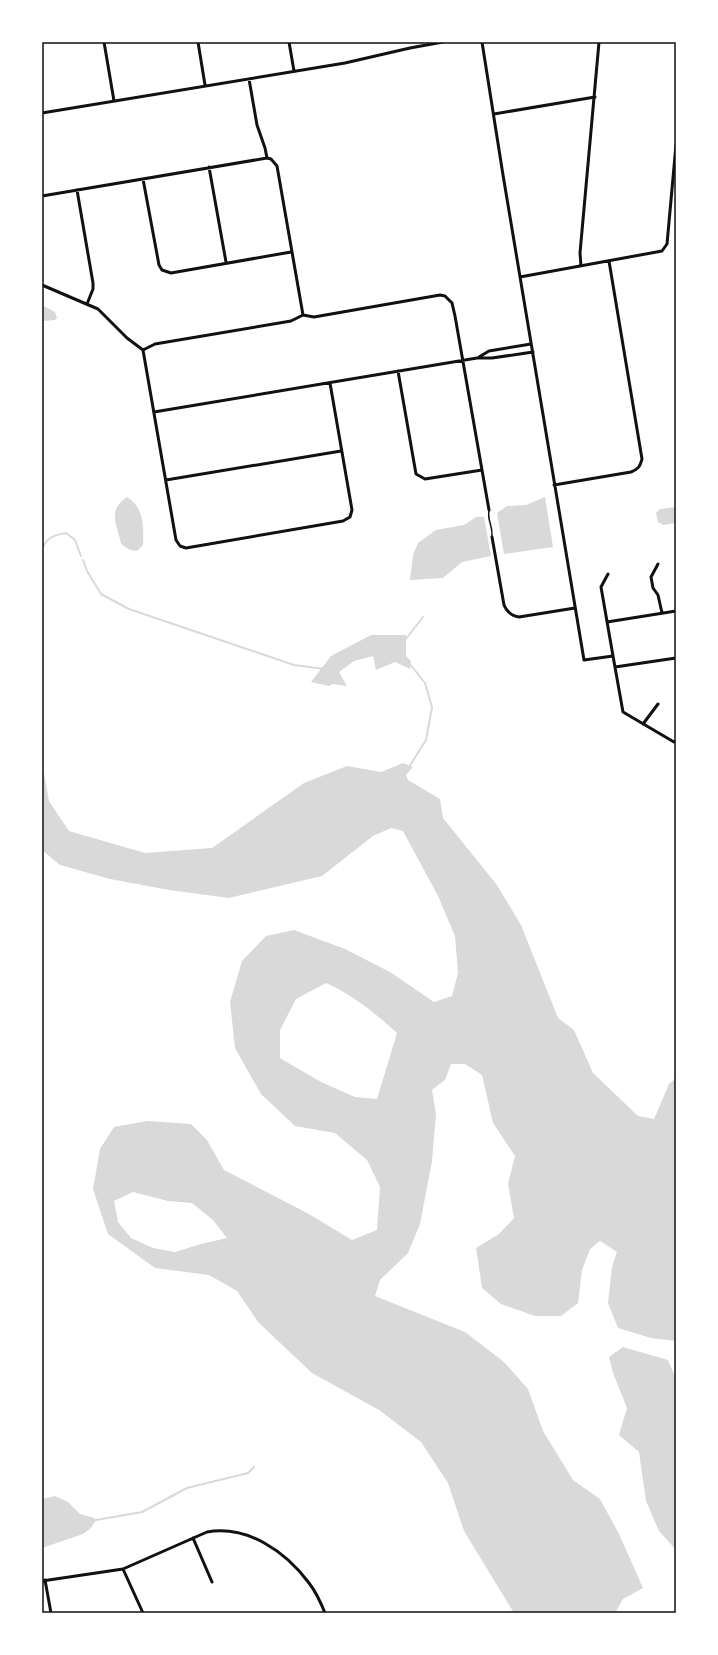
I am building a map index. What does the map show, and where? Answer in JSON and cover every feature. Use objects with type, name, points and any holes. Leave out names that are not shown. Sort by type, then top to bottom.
[{"type":"street","points":[[104,42],[114,101]]},
{"type":"street","points":[[198,42],[205,86]]},
{"type":"street","points":[[289,42],[294,71]]},
{"type":"street","points":[[42,113],[345,63],[443,42]]},
{"type":"street","points":[[482,42],[584,660],[613,656]]},
{"type":"street","points":[[581,266],[580,253],[600,42]]},
{"type":"street","points":[[249,79],[257,125],[267,158]]},
{"type":"street","points":[[494,114],[595,97]]},
{"type":"street","points":[[520,277],[658,253],[665,248],[667,244],[676,145]]},
{"type":"street","points":[[42,196],[209,167],[267,158],[271,159],[277,166],[302,315]]},
{"type":"street","points":[[209,167],[226,262]]},
{"type":"street","points":[[143,179],[158,265],[162,270],[171,273],[226,262],[291,252]]},
{"type":"street","points":[[77,190],[93,283],[93,289],[87,304]]},
{"type":"street","points":[[554,485],[631,472],[638,469],[642,459],[609,261]]},
{"type":"street","points":[[42,285],[87,304],[103,313],[127,338],[143,350],[176,540],[180,546],[186,548],[347,520],[352,514],[330,383]]},
{"type":"street","points":[[143,350],[156,344],[291,321],[302,315],[314,317],[440,295],[445,296],[452,303],[489,510]]},
{"type":"street","points":[[477,358],[489,351],[531,344]]},
{"type":"street","points":[[154,412],[463,360],[492,358],[532,352]]},
{"type":"street","points":[[398,371],[416,474],[425,479],[482,470]]},
{"type":"street","points":[[166,480],[341,450]]},
{"type":"street","points":[[492,537],[504,604],[506,610],[511,615],[519,617],[575,608]]},
{"type":"street","points":[[658,564],[651,577],[653,588],[658,596],[662,613]]},
{"type":"street","points":[[608,574],[601,588],[623,712],[674,742],[676,741]]},
{"type":"street","points":[[607,622],[676,611]]},
{"type":"street","points":[[615,667],[676,658]]},
{"type":"street","points":[[643,724],[658,704]]},
{"type":"street","points":[[51,1613],[43,1580],[123,1569],[207,1532],[216,1531],[238,1534],[266,1543],[282,1555],[310,1584],[325,1613]]},
{"type":"street","points":[[193,1538],[212,1582]]},
{"type":"street","points":[[123,1569],[143,1613]]},
{"type":"lane","points":[[489,510],[488,520],[492,526],[492,537]]},
{"type":"shaded area","points":[[42,305],[55,312],[57,318],[55,320],[42,321]]},
{"type":"shaded area","points":[[127,497],[137,506],[142,518],[143,545],[137,551],[130,550],[121,544],[116,524],[115,513],[117,507]]},
{"type":"shaded area","points":[[545,497],[553,547],[504,554],[497,513],[507,506],[526,505]]},
{"type":"shaded area","points":[[676,507],[676,523],[663,525],[658,522],[656,513],[660,509]]},
{"type":"shaded area","points":[[476,517],[484,517],[491,556],[462,562],[443,578],[410,580],[413,555],[418,543],[436,530],[464,525]]},
{"type":"shaded area","points":[[371,635],[406,635],[406,656],[411,661],[410,669],[395,662],[376,670],[373,656],[354,661],[339,672],[347,686],[333,684],[329,686],[311,682],[331,656]]},
{"type":"shaded area","points":[[42,762],[49,801],[69,831],[145,853],[212,848],[304,783],[347,766],[381,772],[403,763],[413,767],[406,775],[408,780],[440,799],[443,818],[497,885],[521,925],[558,1018],[574,1030],[593,1073],[638,1116],[654,1119],[669,1084],[676,1078],[676,1341],[651,1338],[618,1328],[608,1303],[612,1267],[617,1252],[600,1241],[590,1249],[582,1270],[578,1303],[561,1316],[535,1316],[501,1304],[482,1288],[476,1248],[499,1234],[514,1218],[508,1184],[515,1156],[493,1123],[482,1075],[465,1064],[451,1064],[445,1080],[432,1090],[436,1114],[432,1161],[420,1224],[408,1253],[380,1280],[375,1296],[465,1332],[504,1362],[528,1389],[543,1431],[573,1480],[600,1499],[619,1534],[643,1588],[623,1599],[615,1613],[514,1613],[464,1531],[448,1483],[421,1442],[379,1410],[312,1373],[258,1322],[237,1291],[209,1275],[155,1268],[108,1234],[93,1189],[100,1149],[114,1127],[147,1121],[191,1124],[207,1140],[224,1170],[309,1214],[352,1240],[377,1230],[380,1187],[367,1160],[335,1133],[295,1126],[261,1094],[235,1048],[230,1002],[242,961],[266,936],[294,930],[345,949],[390,972],[434,1002],[452,996],[458,973],[455,936],[438,896],[403,831],[391,828],[373,836],[322,876],[229,898],[169,890],[110,879],[60,865],[42,850]],"holes":[[[326,983],[363,1005],[397,1033],[377,1099],[355,1097],[321,1082],[280,1058],[280,1030],[296,999]],[[133,1192],[168,1201],[192,1203],[213,1220],[227,1238],[175,1252],[153,1248],[131,1238],[118,1222],[114,1201]]]},
{"type":"shaded area","points":[[623,1347],[668,1360],[676,1379],[676,1550],[659,1531],[646,1501],[639,1452],[619,1435],[627,1408],[613,1373],[609,1357]]},
{"type":"shaded area","points":[[55,1496],[68,1502],[80,1514],[96,1520],[91,1528],[83,1534],[42,1548],[42,1499]]},
{"type":"waterway","points":[[42,548],[52,537],[66,533],[75,540],[81,556]]},
{"type":"waterway","points":[[83,560],[87,571],[101,594],[129,609],[294,665],[324,669]]},
{"type":"waterway","points":[[405,640],[423,617]]},
{"type":"waterway","points":[[409,663],[425,683],[432,707],[426,740],[409,767]]},
{"type":"waterway","points":[[96,1520],[142,1512],[187,1488],[248,1473],[254,1467]]}]
